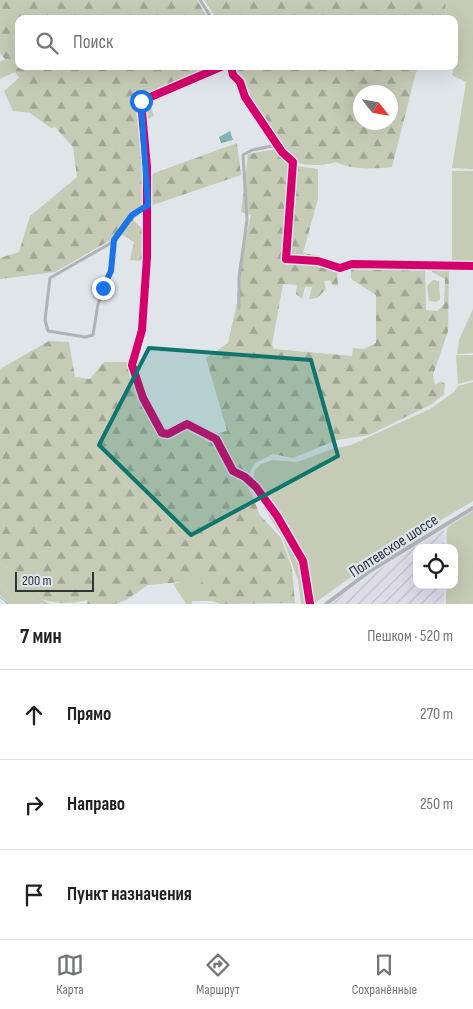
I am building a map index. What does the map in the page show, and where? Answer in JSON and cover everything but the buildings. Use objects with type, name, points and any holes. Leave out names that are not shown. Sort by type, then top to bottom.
[{"type":"street","points":[[200,0],[209,15]]},
{"type":"street","points":[[213,70],[141,101],[148,205],[142,330],[132,365],[143,398],[162,433],[168,434],[187,424],[216,439],[233,471],[245,477],[256,487],[304,561],[310,604]]},
{"type":"street","points":[[232,70],[233,75],[240,82],[245,97],[277,145],[293,162],[286,259],[318,261],[340,268],[352,264],[473,266]]},
{"type":"street","points":[[239,308],[239,278],[247,220],[243,155],[252,150],[277,145]]},
{"type":"street","points":[[114,240],[111,271],[100,295],[93,335],[85,337],[48,331],[44,320],[50,278],[114,240],[132,215],[148,205]]},
{"type":"street","name":"Полтевское шоссе","points":[[326,604],[370,571],[473,508]]},
{"type":"highlighted area","points":[[149,348],[311,360],[338,456],[191,535],[99,445]]},
{"type":"shaded area","points":[[444,529],[444,544],[420,544]]},
{"type":"shaded area","points":[[413,548],[413,589],[444,589],[444,604],[331,604],[367,577]]},
{"type":"green space","points":[[0,0],[197,0],[206,15],[15,15],[15,70],[210,70],[179,82],[181,87],[149,100],[154,116],[144,121],[149,175],[237,143],[241,175],[147,207],[133,220],[147,233],[146,261],[130,260],[134,242],[121,234],[55,272],[0,279],[0,258],[19,252],[30,216],[77,177],[73,147],[55,127],[51,128],[30,113],[13,111],[4,91],[19,78],[15,72],[0,79],[0,62],[5,59],[0,53]]},
{"type":"green space","points":[[204,0],[445,0],[446,15],[214,15]]},
{"type":"green space","points":[[445,0],[473,0],[473,169],[452,168],[466,82],[452,75],[454,70],[458,70],[458,15],[446,15]]},
{"type":"green space","points":[[233,70],[418,70],[392,167],[384,168],[356,168],[335,162],[316,165],[296,162],[281,150],[273,140],[251,106],[242,87],[237,86],[234,80]]},
{"type":"green space","points":[[276,149],[297,166],[318,169],[318,199],[303,253],[322,256],[320,265],[337,270],[338,286],[332,285],[330,280],[324,281],[326,289],[317,298],[309,299],[312,287],[305,287],[302,299],[296,294],[297,285],[283,284],[272,345],[274,349],[352,356],[353,348],[364,349],[376,343],[376,295],[351,279],[351,266],[425,267],[426,310],[438,311],[444,304],[445,279],[432,272],[432,268],[449,269],[448,331],[433,375],[435,385],[441,381],[445,384],[444,394],[432,404],[369,435],[337,440],[293,458],[273,454],[255,463],[245,482],[254,498],[259,514],[281,538],[292,568],[295,603],[221,604],[212,601],[192,601],[211,563],[223,551],[212,546],[208,547],[209,558],[199,571],[181,582],[148,585],[126,600],[115,604],[87,604],[87,600],[58,603],[41,599],[38,586],[0,563],[0,369],[49,341],[69,342],[75,377],[90,379],[104,362],[134,362],[145,398],[165,433],[189,421],[210,435],[227,431],[206,358],[228,343],[237,303],[239,265],[251,215],[241,212],[248,154]]},
{"type":"green space","points":[[452,171],[473,171],[473,264],[452,262]]},
{"type":"green space","points":[[433,280],[439,281],[440,299],[436,302],[429,301],[427,286]]},
{"type":"green space","points":[[473,309],[473,353],[457,354],[459,340]]},
{"type":"green space","points":[[456,355],[473,355],[473,380],[458,384]]},
{"type":"green space","points":[[473,382],[473,501],[379,557],[316,602],[301,604],[298,580],[283,539],[251,486],[255,470],[261,464],[273,460],[298,462],[332,449],[351,445],[430,409],[454,392],[458,386]]},
{"type":"green space","points":[[473,511],[473,604],[446,604],[446,589],[458,589],[458,544],[447,544],[448,527]]},
{"type":"green space","points":[[212,546],[223,551],[211,564],[191,604],[186,604],[173,584],[181,582],[207,552],[208,547]]},
{"type":"green space","points":[[0,563],[38,586],[41,599],[50,604],[18,604],[0,585]]},
{"type":"green space","points":[[0,585],[18,604],[9,604],[0,595]]},
{"type":"water","points":[[230,131],[233,140],[221,143],[219,137]]},
{"type":"waterway","points":[[0,597],[8,604]]},
{"type":"cycle path","points":[[214,70],[141,101],[147,167],[147,257],[142,330],[132,365],[143,398],[162,433],[168,434],[187,424],[216,439],[233,471],[245,477],[256,487],[277,516],[303,561],[310,604]]},
{"type":"cycle path","points":[[232,70],[233,75],[240,82],[245,97],[282,152],[293,162],[286,259],[318,261],[340,268],[352,264],[473,266]]},
{"type":"route","points":[[103,288],[111,271],[114,240],[132,215],[148,205],[147,167],[141,101]]}]
